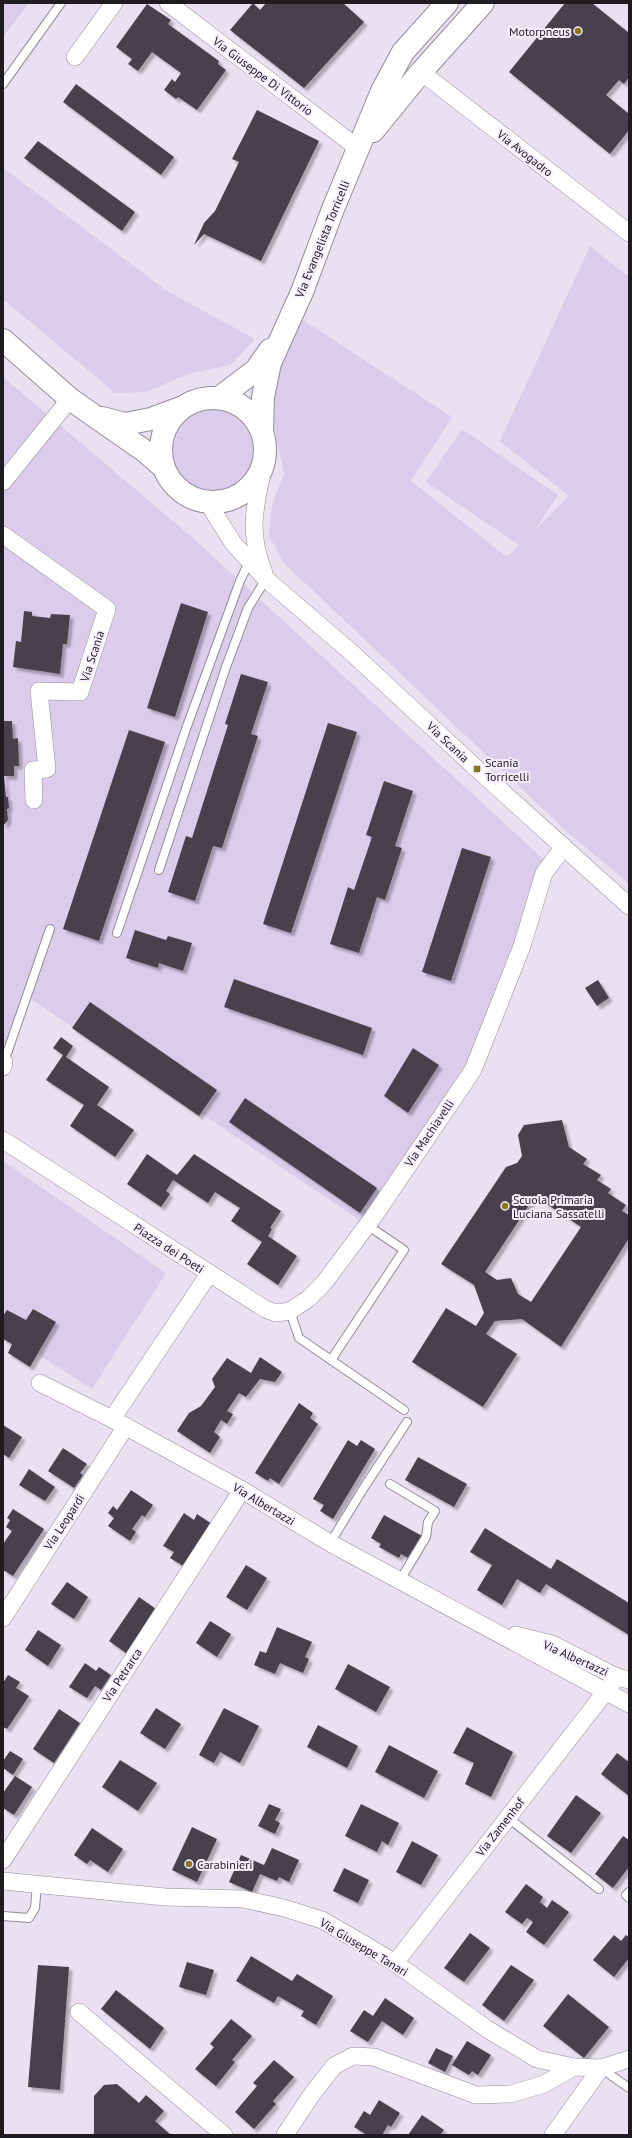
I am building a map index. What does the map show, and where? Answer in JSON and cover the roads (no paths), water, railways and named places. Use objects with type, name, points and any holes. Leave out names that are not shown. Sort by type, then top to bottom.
[{"type":"main road","name":"Via Evangelista Torricelli","points":[[262,430],[263,397],[270,363],[284,329],[302,292],[382,91],[403,52],[447,3]]},
{"type":"main road","name":"Via Evangelista Torricelli","points":[[358,149],[421,72],[483,3]]},
{"type":"main road","name":"Via Evangelista Torricelli","points":[[219,398],[256,370],[284,329]]},
{"type":"main road","points":[[3,340],[70,399],[146,452],[163,467]]},
{"type":"main road","points":[[92,415],[125,424],[151,419],[200,400],[219,398],[244,408],[254,418],[262,430],[266,456],[262,469],[254,484],[241,495],[225,502],[208,503],[193,499],[180,491],[170,481],[163,467],[160,450],[163,434],[171,419],[183,407]]},
{"type":"street","points":[[75,57],[114,3]]},
{"type":"street","name":"Via Giuseppe Di Vittorio","points":[[168,3],[358,149]]},
{"type":"street","name":"Via Avogadro","points":[[421,72],[629,233]]},
{"type":"street","points":[[3,482],[70,399]]},
{"type":"street","points":[[252,556],[253,514],[262,469]]},
{"type":"street","points":[[208,503],[233,543],[252,556],[266,579]]},
{"type":"street","name":"Via Scania","points":[[3,535],[107,609],[80,692],[39,691],[46,769],[33,770],[34,800]]},
{"type":"street","name":"Via Scania","points":[[266,579],[352,653],[629,906]]},
{"type":"street","name":"Via Machiavelli","points":[[290,1311],[308,1299],[324,1283],[367,1226],[473,1070],[522,946],[544,873],[564,847]]},
{"type":"street","name":"Piazza dei Poeti","points":[[3,1140],[209,1274],[119,1422]]},
{"type":"street","points":[[209,1274],[265,1309],[276,1313],[290,1311]]},
{"type":"street","name":"Via Albertazzi","points":[[40,1383],[119,1422],[242,1490],[330,1543],[629,1704]]},
{"type":"street","name":"Via Leopardi","points":[[3,1618],[119,1422]]},
{"type":"street","name":"Via Petrarca","points":[[3,1860],[242,1490]]},
{"type":"street","name":"Via Albertazzi","points":[[488,1627],[552,1644],[623,1678],[605,1691]]},
{"type":"street","name":"Via Zamenhof","points":[[395,1962],[605,1691]]},
{"type":"street","name":"Via Giuseppe Tanari","points":[[3,1881],[165,1897],[243,1899],[284,1908],[322,1920],[395,1962],[487,2029],[537,2059],[574,2067],[601,2068],[629,2059]]},
{"type":"street","points":[[79,2012],[224,2135]]},
{"type":"street","points":[[285,2135],[310,2097],[334,2066],[353,2056],[374,2057],[476,2095],[511,2094],[544,2084],[574,2067]]},
{"type":"street","points":[[554,2135],[601,2068]]},
{"type":"lane","points":[[3,84],[61,3]]},
{"type":"lane","points":[[117,933],[186,729],[240,581],[252,556]]},
{"type":"lane","points":[[159,870],[226,667],[248,608],[266,579]]},
{"type":"lane","points":[[4,1065],[50,929]]},
{"type":"lane","points":[[331,1360],[404,1250],[367,1226]]},
{"type":"lane","points":[[290,1311],[300,1338],[404,1410]]},
{"type":"lane","points":[[330,1543],[407,1422]]},
{"type":"lane","points":[[390,1484],[435,1511],[428,1522],[426,1537],[400,1580]]},
{"type":"lane","points":[[507,1817],[599,1889]]},
{"type":"lane","points":[[3,1916],[30,1918],[35,1908],[37,1884]]},
{"type":"lane","points":[[629,1892],[626,1895],[629,1898]]},
{"type":"lane","points":[[601,2068],[629,2088]]},
{"type":"place","name":"Motorpneus","points":[[578,31]]},
{"type":"place","name":"Scania Torricelli","points":[[477,769]]},
{"type":"place","name":"Scuola Primaria Luciana Sassatelli","points":[[505,1206]]},
{"type":"place","name":"Carabinieri","points":[[189,1864]]}]
